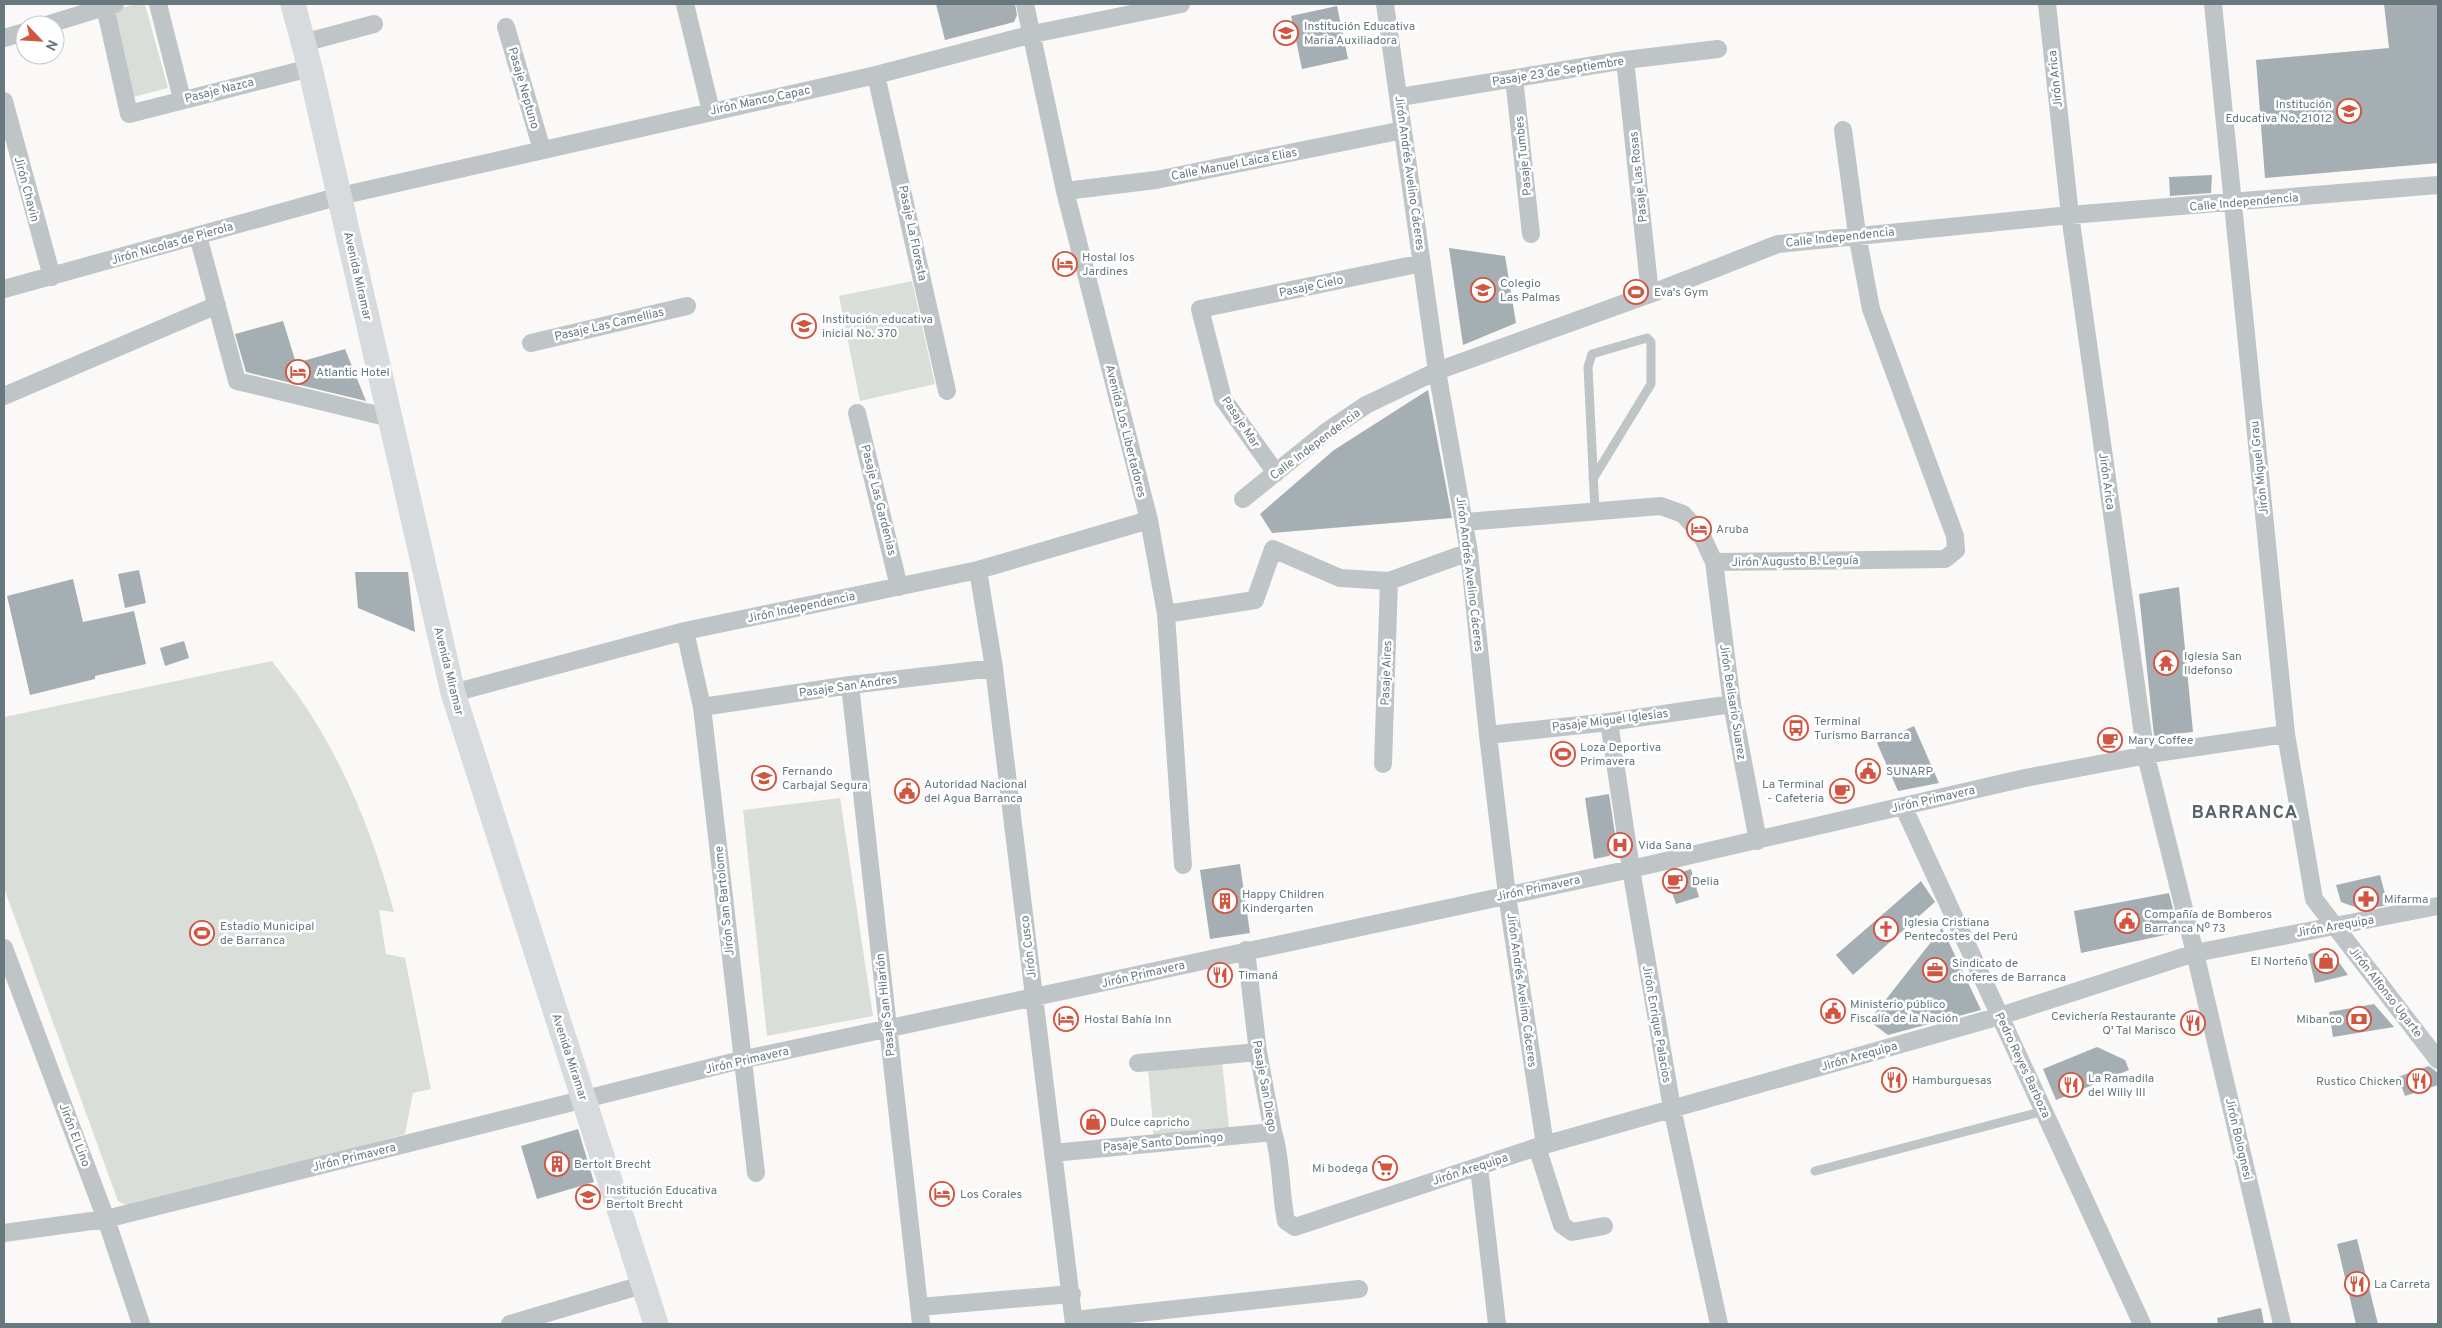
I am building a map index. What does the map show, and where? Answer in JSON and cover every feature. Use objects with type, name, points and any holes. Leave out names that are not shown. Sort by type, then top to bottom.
[{"type":"street","points":[[158,4],[182,99]]},
{"type":"street","name":"Avenida Miramar","points":[[293,4],[340,196],[453,693],[656,1324]]},
{"type":"street","points":[[685,4],[711,111]]},
{"type":"street","name":"Avenida Los Libertadores","points":[[1025,4],[1064,191],[1149,520],[1166,614],[1183,865]]},
{"type":"street","name":"Jirón Manco Capac","points":[[340,196],[876,75],[1032,34],[1180,4]]},
{"type":"street","name":"Jirón Andrés Avelino Cáceres","points":[[1385,4],[1400,97],[1437,371],[1465,522],[1488,735],[1541,1146],[1562,1225],[1572,1232],[1604,1226]]},
{"type":"street","name":"Jirón Arica","points":[[2046,4],[2070,215],[2146,756],[2195,953]]},
{"type":"street","name":"Jirón Miguel Grau","points":[[2213,4],[2286,734],[2314,899],[2334,925]]},
{"type":"street","points":[[65,19],[110,5]]},
{"type":"street","name":"Pasaje Nazca","points":[[110,5],[129,114],[310,68]]},
{"type":"street","points":[[303,43],[374,24]]},
{"type":"street","name":"Pasaje Neptuno","points":[[506,27],[542,150]]},
{"type":"street","name":"Pasaje 23 de Septiembre","points":[[1400,97],[1625,60],[1718,50]]},
{"type":"street","name":"Pasaje Las Rosas","points":[[1625,60],[1650,294]]},
{"type":"street","name":"Pasaje La Floresta","points":[[876,75],[947,391]]},
{"type":"street","name":"Pasaje Tumbes","points":[[1514,78],[1531,234]]},
{"type":"street","name":"Jirón Chavin","points":[[5,110],[52,277]]},
{"type":"street","name":"Calle Manuel Laica Elias","points":[[1064,191],[1156,180],[1403,130]]},
{"type":"street","points":[[1843,130],[1856,234]]},
{"type":"street","name":"Calle Independencia","points":[[1243,499],[1326,432],[1366,405],[1437,371],[1650,294],[1778,244],[1856,234],[2438,185]]},
{"type":"street","name":"Jirón Nicolas de Pierola","points":[[4,289],[340,196]]},
{"type":"street","name":"Jirón Augusto B. Leguía","points":[[1465,522],[1661,506],[1683,514],[1701,534],[1714,562],[1945,559],[1956,550],[1955,536],[1871,309],[1856,234]]},
{"type":"street","points":[[198,236],[237,381],[390,418]]},
{"type":"street","name":"Pasaje Cielo","points":[[1200,308],[1422,263]]},
{"type":"street","points":[[4,396],[216,304]]},
{"type":"street","name":"Pasaje Las Camellias","points":[[531,343],[687,306]]},
{"type":"street","name":"Pasaje Mar","points":[[1200,308],[1223,399],[1276,473]]},
{"type":"street","name":"Pasaje Las Gardenias","points":[[857,413],[899,588]]},
{"type":"street","name":"Jirón Independencia","points":[[453,693],[685,631],[899,588],[978,570],[1149,520]]},
{"type":"street","points":[[1166,614],[1254,600],[1273,548],[1340,578],[1389,581],[1469,552]]},
{"type":"street","name":"Jirón Belisario Suarez","points":[[1714,562],[1732,704],[1758,841]]},
{"type":"street","name":"Jirón Cusco","points":[[978,570],[994,668],[1074,1322]]},
{"type":"street","name":"Pasaje Aires","points":[[1383,764],[1389,581]]},
{"type":"street","name":"Jirón San Bartolome","points":[[685,631],[702,707],[741,1060],[756,1173]]},
{"type":"street","name":"Pasaje San Andres","points":[[702,707],[850,685],[994,668]]},
{"type":"street","name":"Pasaje San Hilarión","points":[[850,685],[921,1324]]},
{"type":"street","name":"Pasaje Miguel Iglesias","points":[[1488,735],[1609,722],[1732,704]]},
{"type":"street","name":"Jirón Enrique Palacios","points":[[1609,722],[1631,870],[1672,1108],[1719,1324]]},
{"type":"street","name":"Jirón Primavera","points":[[4,1233],[106,1219],[741,1060],[1035,998],[1246,950],[1631,870],[2025,778],[2146,756],[2286,734]]},
{"type":"street","name":"Pedro Reyes Barboza","points":[[1903,806],[2142,1324]]},
{"type":"street","name":"Jirón Arequipa","points":[[1286,1221],[1295,1227],[1541,1146],[2000,1016],[2195,953],[2334,925],[2369,921],[2438,906]]},
{"type":"street","name":"Jirón Alfonso Ugarte","points":[[2334,925],[2438,1060]]},
{"type":"street","name":"Jirón El Lino","points":[[4,948],[106,1219],[141,1324]]},
{"type":"street","name":"Pasaje San Diego","points":[[1246,950],[1258,1052],[1277,1144],[1286,1221]]},
{"type":"street","name":"Jirón Bolognesi","points":[[2195,953],[2282,1324]]},
{"type":"street","points":[[1138,1063],[1258,1052]]},
{"type":"street","name":"Pasaje Santo Domingo","points":[[1053,1153],[1273,1132]]},
{"type":"street","points":[[1479,1167],[1497,1324]]},
{"type":"street","points":[[513,1324],[642,1285]]},
{"type":"street","points":[[1074,1322],[1359,1289]]},
{"type":"street","points":[[919,1307],[1072,1294]]},
{"type":"lane","points":[[1593,479],[1651,384],[1651,342],[1647,338],[1592,354],[1589,360],[1593,479],[1595,512]]},
{"type":"lane","points":[[1815,1171],[2044,1111]]},
{"type":"shaded area","points":[[136,4],[145,4],[168,88],[133,97],[109,11]]},
{"type":"shaded area","points":[[912,281],[935,384],[860,401],[839,296]]},
{"type":"shaded area","name":"Estadio Municipal de Barranca","points":[[272,661],[304,705],[340,765],[371,837],[394,912],[379,910],[386,954],[405,958],[431,1089],[413,1093],[405,1134],[135,1210],[118,1201],[4,888],[4,717]]},
{"type":"shaded area","points":[[840,798],[873,1016],[767,1036],[743,810]]},
{"type":"shaded area","points":[[1222,1061],[1229,1128],[1154,1137],[1148,1069]]},
{"type":"building","points":[[936,4],[1015,4],[1017,15],[1014,22],[945,40]]},
{"type":"building","name":"Institución Educativa No. 21012","points":[[2384,4],[2438,4],[2438,163],[2265,178],[2256,60],[2389,48]]},
{"type":"building","points":[[1337,6],[1348,59],[1302,69],[1291,16]]},
{"type":"building","points":[[2212,175],[2211,193],[2170,196],[2169,177]]},
{"type":"building","name":"Colegio Las Palmas","points":[[1449,248],[1505,256],[1516,323],[1463,345]]},
{"type":"building","name":"Atlantic Hotel","points":[[283,321],[296,363],[345,349],[366,401],[246,372],[235,334]]},
{"type":"building","points":[[1428,390],[1452,518],[1272,533],[1260,514],[1334,450]]},
{"type":"building","points":[[139,570],[146,603],[125,608],[118,574]]},
{"type":"building","points":[[355,572],[408,572],[415,632],[358,608]]},
{"type":"building","points":[[73,579],[83,622],[134,611],[146,664],[95,676],[95,679],[30,695],[7,596]]},
{"type":"building","name":"Iglesia San Ildefonso","points":[[2179,587],[2193,732],[2154,736],[2139,594]]},
{"type":"building","points":[[184,641],[189,658],[165,666],[160,648]]},
{"type":"building","points":[[1914,726],[1939,783],[1898,791],[1877,743]]},
{"type":"building","points":[[1609,794],[1617,847],[1609,856],[1594,859],[1585,798]]},
{"type":"building","name":"Happy Children Kindergarten","points":[[1240,864],[1250,933],[1210,939],[1200,870]]},
{"type":"building","points":[[1691,869],[1699,897],[1676,904],[1669,884],[1673,875]]},
{"type":"building","points":[[2380,875],[2388,905],[2363,910],[2341,902],[2336,885]]},
{"type":"building","name":"Iglesia Cristiana Pentecostes del Perú","points":[[1921,881],[1935,902],[1853,975],[1836,955]]},
{"type":"building","name":"Compañía de Bomberos Barranca Nº 73","points":[[2169,893],[2179,932],[2081,953],[2074,911]]},
{"type":"building","name":"Sindicato de choferes de Barranca","points":[[1942,928],[1981,1010],[1888,1035],[1869,1021]]},
{"type":"building","points":[[2325,950],[2333,954],[2348,975],[2315,983],[2308,954]]},
{"type":"building","name":"Mibanco","points":[[2374,1004],[2394,1027],[2333,1037],[2329,1012]]},
{"type":"building","name":"La Ramadila del Willy III","points":[[2097,1047],[2125,1060],[2129,1070],[2056,1100],[2043,1069]]},
{"type":"building","name":"Rustico Chicken","points":[[2429,1066],[2438,1073],[2438,1085],[2405,1096],[2398,1077]]},
{"type":"building","name":"Bertolt Brecht","points":[[578,1129],[594,1182],[537,1199],[521,1146]]},
{"type":"building","name":"La Carreta","points":[[2357,1239],[2378,1324],[2356,1324],[2337,1244]]},
{"type":"building","points":[[2261,1308],[2264,1324],[2218,1324],[2217,1318]]},
{"type":"place","name":"Institución Educativa Maria Auxiliadora","points":[[1286,33]]},
{"type":"place","name":"Institución Educativa No. 21012","points":[[2349,111]]},
{"type":"place","name":"Hostal los Jardines","points":[[1065,264]]},
{"type":"place","name":"Colegio Las Palmas","points":[[1483,290]]},
{"type":"place","name":"Eva's Gym","points":[[1636,292]]},
{"type":"place","name":"Institución educativa inicial No. 370","points":[[804,326]]},
{"type":"place","name":"Atlantic Hotel","points":[[298,372]]},
{"type":"place","name":"Aruba","points":[[1699,529]]},
{"type":"place","name":"Iglesia San Ildefonso","points":[[2166,663]]},
{"type":"place","name":"Terminal Turismo Barranca","points":[[1796,728]]},
{"type":"place","name":"Mary Coffee","points":[[2110,740]]},
{"type":"place","name":"Loza Deportiva Primavera","points":[[1563,754]]},
{"type":"place","name":"SUNARP","points":[[1868,771]]},
{"type":"place","name":"Fernando Carbajal Segura","points":[[764,778]]},
{"type":"place","name":"Autoridad Nacional del Agua Barranca","points":[[907,791]]},
{"type":"place","name":"La Terminal - Cafeteria","points":[[1842,791]]},
{"type":"place","name":"Vida Sana","points":[[1620,845]]},
{"type":"place","name":"Delia","points":[[1675,881]]},
{"type":"place","name":"Mifarma","points":[[2366,899]]},
{"type":"place","name":"Happy Children Kindergarten","points":[[1225,901]]},
{"type":"place","name":"Compañía de Bomberos Barranca Nº 73","points":[[2127,921]]},
{"type":"place","name":"Iglesia Cristiana Pentecostes del Perú","points":[[1886,929]]},
{"type":"place","name":"Estadio Municipal de Barranca","points":[[202,933]]},
{"type":"place","name":"El Norteño","points":[[2326,961]]},
{"type":"place","name":"Sindicato de choferes de Barranca","points":[[1935,970]]},
{"type":"place","name":"Timaná","points":[[1220,975]]},
{"type":"place","name":"Ministerio público Fiscalía de la Nación","points":[[1833,1011]]},
{"type":"place","name":"Hostal Bahía Inn","points":[[1066,1019]]},
{"type":"place","name":"Mibanco","points":[[2359,1019]]},
{"type":"place","name":"Cevichería Restaurante Q' Tal Marisco","points":[[2193,1023]]},
{"type":"place","name":"Hamburguesas","points":[[1894,1080]]},
{"type":"place","name":"Rustico Chicken","points":[[2419,1081]]},
{"type":"place","name":"La Ramadila del Willy III","points":[[2071,1085]]},
{"type":"place","name":"Dulce capricho","points":[[1093,1122]]},
{"type":"place","name":"Bertolt Brecht","points":[[557,1164]]},
{"type":"place","name":"Mi bodega","points":[[1385,1168]]},
{"type":"place","name":"Los Corales","points":[[942,1194]]},
{"type":"place","name":"Institución Educativa Bertolt Brecht","points":[[588,1197]]},
{"type":"place","name":"La Carreta","points":[[2357,1284]]},
{"type":"district","name":"BARRANCA","points":[[2245,812]]}]
